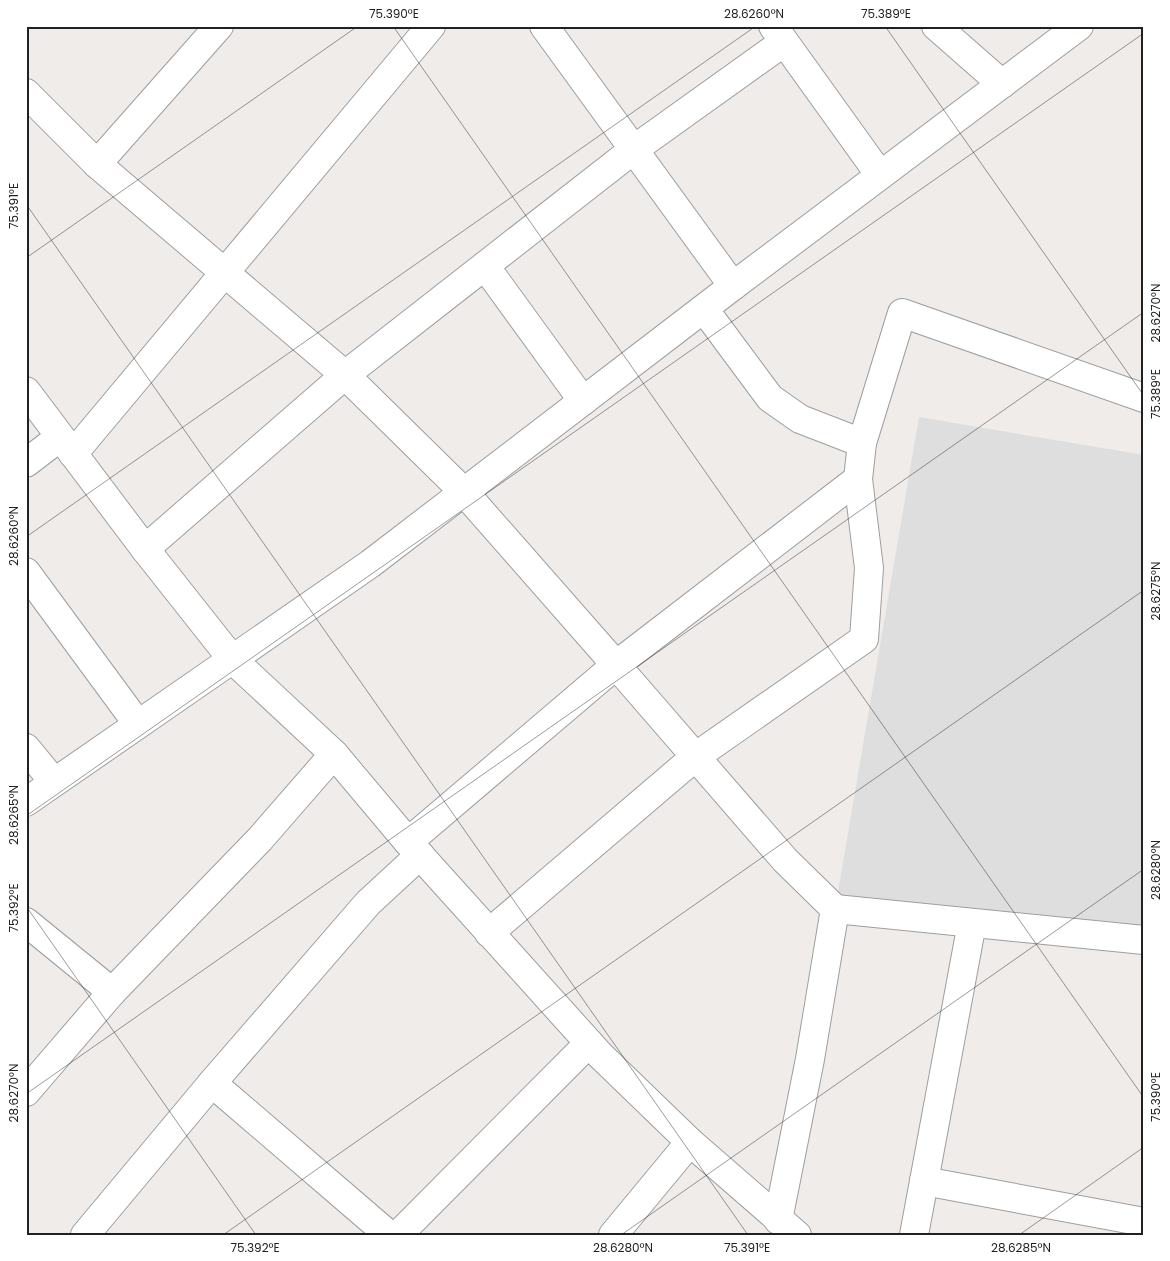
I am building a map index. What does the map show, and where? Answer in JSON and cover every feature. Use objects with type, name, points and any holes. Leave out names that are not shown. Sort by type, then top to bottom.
[{"type":"street","points":[[97,164],[219,26]]},
{"type":"street","points":[[26,462],[66,446],[224,272],[431,26]]},
{"type":"street","points":[[544,26],[733,286]]},
{"type":"street","points":[[936,26],[1002,84]]},
{"type":"street","points":[[1045,52],[1056,26]]},
{"type":"street","points":[[26,802],[137,723],[370,564],[704,308],[1079,26]]},
{"type":"street","points":[[145,549],[345,375],[779,34],[880,176]]},
{"type":"street","points":[[26,93],[97,164],[345,375],[464,492],[785,860],[836,909],[1144,940]]},
{"type":"street","points":[[485,266],[583,401]]},
{"type":"street","points":[[704,308],[770,398],[800,419],[862,443]]},
{"type":"street","points":[[489,932],[695,757],[864,639],[869,568],[858,479],[862,443],[902,313],[1144,398]]},
{"type":"street","points":[[26,391],[145,549],[232,659],[334,754],[414,848],[588,1042],[690,1142],[788,1227]]},
{"type":"street","points":[[85,1235],[212,1083],[414,848],[616,665],[858,479]]},
{"type":"street","points":[[26,572],[137,723]]},
{"type":"street","points":[[26,748],[54,782]]},
{"type":"street","points":[[26,1092],[112,992],[260,839],[334,754]]},
{"type":"street","points":[[788,1227],[810,1059],[836,909]]},
{"type":"street","points":[[26,922],[112,992]]},
{"type":"street","points":[[914,1235],[972,923]]},
{"type":"street","points":[[398,1235],[588,1042]]},
{"type":"street","points":[[212,1083],[389,1235]]},
{"type":"street","points":[[613,1235],[690,1142]]},
{"type":"street","points":[[924,1181],[1141,1219]]},
{"type":"shaded area","points":[[919,417],[1144,455],[1144,940],[835,909]]}]
